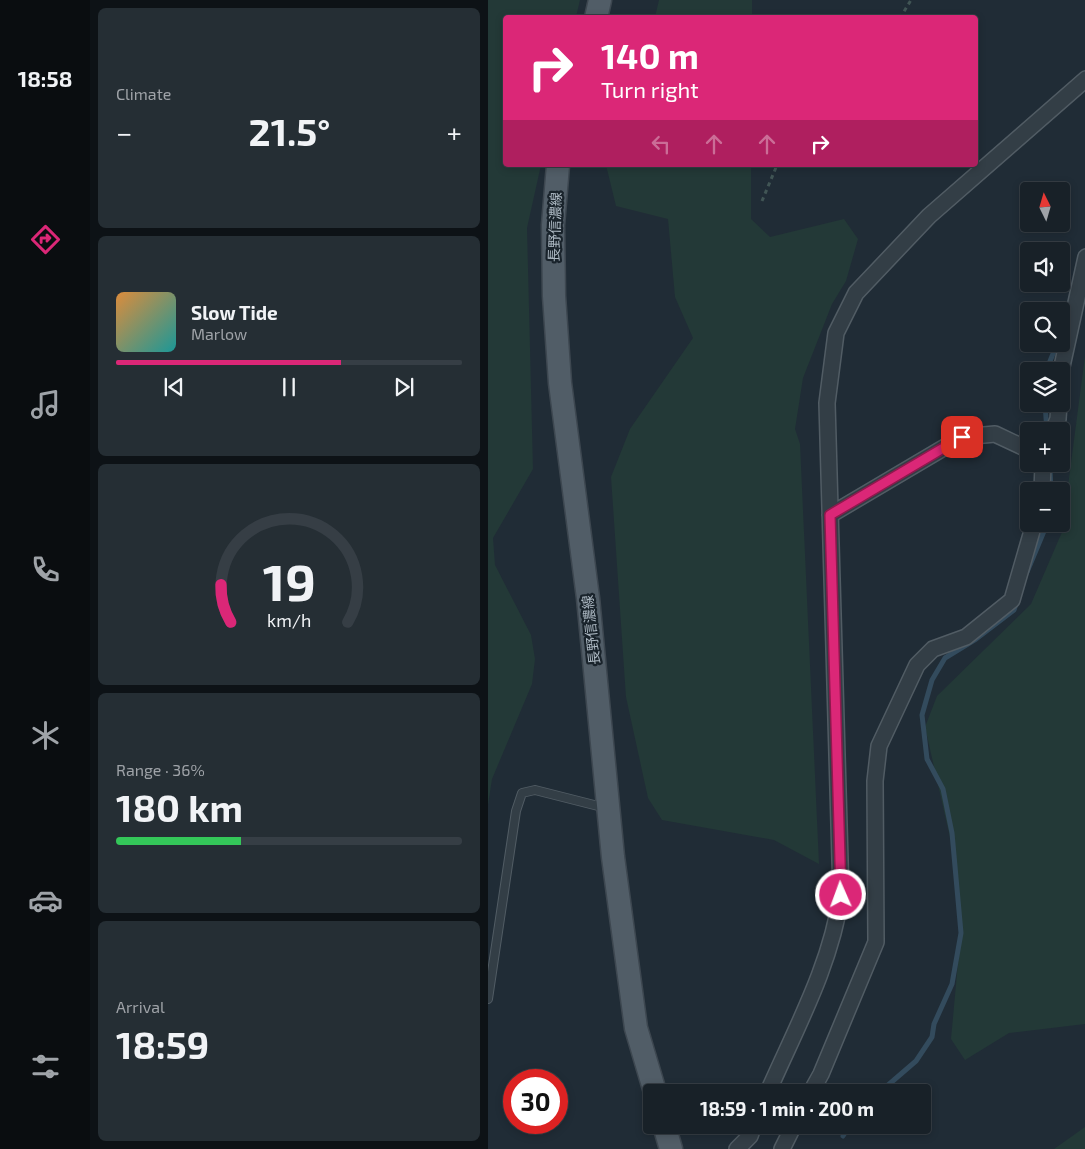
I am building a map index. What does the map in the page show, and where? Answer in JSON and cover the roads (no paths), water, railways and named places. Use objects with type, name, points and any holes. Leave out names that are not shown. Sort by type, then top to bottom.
[{"type":"main road","points":[[597,15],[600,0]]},
{"type":"main road","name":"長野信濃線","points":[[558,167],[553,226],[554,296],[560,383],[588,598],[609,809],[636,1028],[653,1084]]},
{"type":"main road","points":[[667,1134],[671,1149]]},
{"type":"street","points":[[772,1084],[821,972],[836,925],[841,895],[827,403],[836,333],[856,293],[929,216],[1086,79]]},
{"type":"street","points":[[1063,362],[1086,257]]},
{"type":"street","points":[[830,515],[962,437],[995,434],[1020,446]]},
{"type":"street","points":[[815,1084],[876,942],[875,781],[879,746],[917,665],[933,650],[966,637],[1012,600],[1032,532]]},
{"type":"street","points":[[737,1149],[751,1134]]},
{"type":"street","points":[[782,1149],[790,1134]]},
{"type":"lane","points":[[488,999],[516,811],[522,793],[535,790],[609,809]]},
{"type":"waterway","points":[[1050,362],[1054,352]]},
{"type":"waterway","points":[[1046,412],[1046,422]]},
{"type":"waterway","points":[[1050,472],[1051,482]]},
{"type":"waterway","points":[[1027,572],[1044,532]]},
{"type":"waterway","points":[[889,1084],[916,1061],[932,1037],[934,1024],[952,984],[961,933],[952,833],[943,789],[927,759],[922,715],[932,680],[945,658],[976,639],[1014,610],[1017,601]]}]
